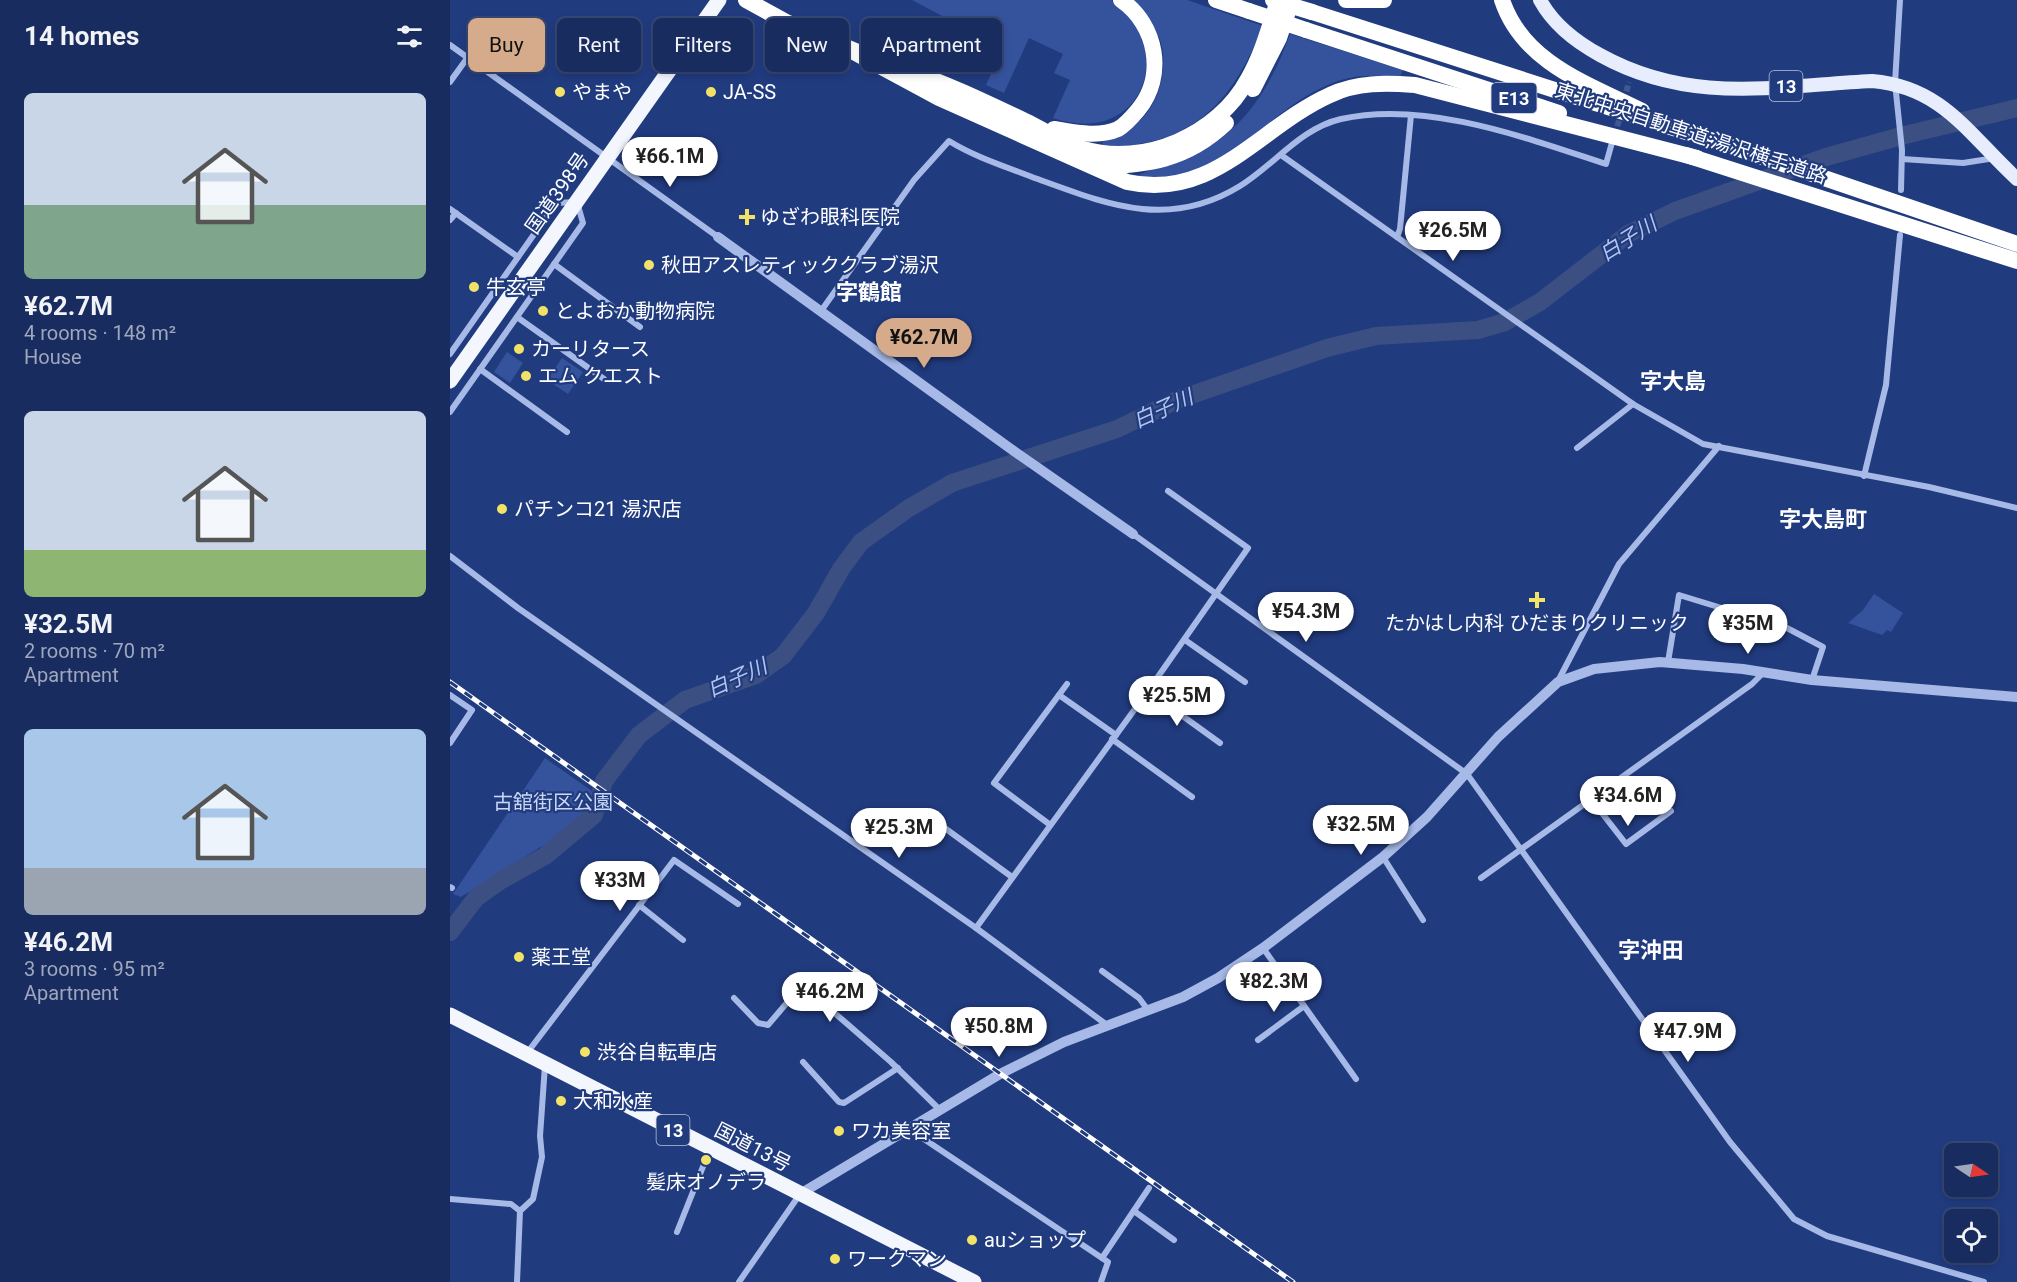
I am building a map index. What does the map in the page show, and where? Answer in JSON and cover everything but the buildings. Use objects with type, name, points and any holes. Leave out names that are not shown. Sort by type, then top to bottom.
[{"type":"highway","name":"国道398号","points":[[450,381],[719,0]]},
{"type":"highway","points":[[746,0],[850,50],[939,98],[1127,183],[1148,187],[1168,186],[1200,177],[1237,158],[1294,114],[1331,94],[1383,82],[1415,85],[1697,158]]},
{"type":"highway","points":[[1035,126],[1087,134],[1118,129],[1145,102],[1152,86],[1155,68],[1154,45],[1144,23],[1121,0]]},
{"type":"highway","name":"東北中央自動車道;湯沢横手道路","points":[[1216,0],[2017,261]]},
{"type":"highway","name":"東北中央自動車道;湯沢横手道路","points":[[1273,0],[1748,152],[2017,244]]},
{"type":"highway","points":[[850,50],[947,84],[1082,149],[1119,154],[1146,152],[1175,142],[1210,124],[1229,105],[1248,80],[1278,0]]},
{"type":"highway","points":[[1091,167],[1145,165],[1193,148],[1215,133],[1242,105],[1265,70],[1292,0]]},
{"type":"highway","points":[[1346,0],[1384,0]]},
{"type":"highway","points":[[1502,0],[1512,24],[1526,43],[1541,57],[1567,75],[1693,135]]},
{"type":"highway","name":"国道13号","points":[[450,1015],[974,1282]]},
{"type":"main road","name":"13","points":[[1540,0],[1563,30],[1630,77],[1718,90],[1872,81],[1894,83],[1942,105],[2017,179]]},
{"type":"street","points":[[1900,0],[1894,83],[1902,150],[1901,190]]},
{"type":"street","points":[[450,45],[468,57],[450,82]]},
{"type":"street","points":[[489,72],[1467,774],[1730,1142],[1794,1219],[1827,1236],[1984,1282]]},
{"type":"street","points":[[821,311],[914,180],[949,141],[984,158],[1106,204],[1134,210],[1182,208],[1211,201],[1240,186],[1302,138],[1339,119],[1368,114],[1432,117],[1531,140],[1606,164],[1614,139]]},
{"type":"street","points":[[1397,237],[1400,229],[1411,115]]},
{"type":"street","points":[[1281,154],[1633,404],[1703,444],[1929,487],[2017,508]]},
{"type":"street","points":[[1902,159],[1963,163],[1996,157]]},
{"type":"street","points":[[450,354],[555,203],[577,202],[583,223],[450,412]]},
{"type":"street","points":[[450,220],[453,211],[518,257]]},
{"type":"street","points":[[1864,476],[1886,385],[1900,235]]},
{"type":"street","points":[[554,264],[640,327]]},
{"type":"street","points":[[517,317],[604,380]]},
{"type":"street","points":[[480,369],[567,432]]},
{"type":"street","points":[[1577,448],[1633,404]]},
{"type":"street","points":[[739,1282],[800,1194],[1000,1074],[1064,1042],[1183,997],[1209,983],[1263,948],[1383,858],[1427,817],[1498,737],[1558,682],[1619,564],[1719,446]]},
{"type":"street","points":[[976,928],[1049,824],[1185,640],[1215,592],[1248,548],[1168,491]]},
{"type":"street","points":[[450,556],[518,608],[976,928],[1107,1025]]},
{"type":"street","points":[[1668,662],[1679,595],[1787,628],[1823,647],[1812,680]]},
{"type":"street","points":[[1185,640],[1245,682]]},
{"type":"street","points":[[1558,682],[1594,669],[1668,662],[1763,672],[1812,680],[2017,697]]},
{"type":"street","points":[[1481,878],[1752,684],[1763,672]]},
{"type":"street","points":[[1049,824],[994,783],[1067,684]]},
{"type":"street","points":[[1148,691],[1220,743]]},
{"type":"street","points":[[1059,694],[1192,797]]},
{"type":"street","points":[[450,695],[472,710],[450,743]]},
{"type":"street","points":[[1591,800],[1626,844],[1671,811]]},
{"type":"street","points":[[931,818],[1012,878]]},
{"type":"street","points":[[1383,858],[1423,920]]},
{"type":"street","points":[[526,1055],[674,860],[738,904]]},
{"type":"street","points":[[639,905],[683,940]]},
{"type":"street","points":[[1263,948],[1356,1079]]},
{"type":"street","points":[[1102,971],[1139,998],[1148,1010]]},
{"type":"street","points":[[734,998],[758,1023],[768,1024],[797,991],[807,989],[898,1068],[940,1110]]},
{"type":"street","points":[[1258,1040],[1304,1006]]},
{"type":"street","points":[[802,1062],[839,1102],[844,1103],[898,1068]]},
{"type":"street","points":[[517,1282],[520,1210],[533,1199],[542,1157],[540,1136],[545,1065]]},
{"type":"street","points":[[909,1129],[1108,1262],[1101,1282]]},
{"type":"street","points":[[677,1232],[710,1148]]},
{"type":"street","points":[[1102,1258],[1149,1188]]},
{"type":"street","points":[[450,1199],[511,1204],[520,1210]]},
{"type":"street","points":[[1134,1211],[1174,1240]]},
{"type":"green space","points":[[912,0],[1111,0],[1132,21],[1144,45],[1146,68],[1140,90],[1128,108],[1108,120],[1083,124],[1053,118],[1070,80],[1054,73],[1063,54],[1029,38],[1004,93],[986,85],[992,72],[1002,72],[1002,18],[946,18]]},
{"type":"green space","points":[[1131,0],[1187,0],[1263,26],[1237,78],[1222,99],[1204,116],[1184,129],[1161,139],[1134,145],[1103,147],[1102,139],[1137,123],[1145,115],[1158,93],[1161,81],[1163,56],[1157,33]]},
{"type":"green space","points":[[1290,34],[1403,70],[1400,77],[1356,77],[1319,89],[1299,101],[1224,157],[1203,168],[1175,177],[1131,179],[1199,151],[1231,130],[1256,102],[1266,86]]},
{"type":"green space","points":[[507,352],[523,363],[510,383],[494,372]]},
{"type":"green space","points":[[562,358],[583,372],[568,394],[547,380]]},
{"type":"green space","points":[[1874,594],[1903,613],[1891,632],[1887,630],[1882,635],[1848,623],[1863,610]]},
{"type":"green space","name":"古舘街区公園","points":[[545,758],[596,794],[591,803],[572,826],[549,844],[461,897],[453,894]]},
{"type":"waterway","name":"白子川","points":[[450,932],[476,898],[500,881],[545,856],[594,815],[604,781],[639,735],[685,700],[756,675],[783,656],[816,613],[841,569],[861,542],[909,508],[952,483],[1117,429],[1177,400],[1327,348],[1376,336],[1478,330],[1505,322],[1540,302],[1628,234],[1675,211],[1826,157],[2017,108]]},
{"type":"tunnel","points":[[1624,100],[1629,82]]},
{"type":"tunnel","points":[[1615,135],[1621,113]]},
{"type":"railway","points":[[450,682],[1293,1282]]},
{"type":"place","name":"やまや","points":[[560,92]]},
{"type":"place","name":"JA-SS","points":[[711,92]]},
{"type":"place","name":"ゆざわ眼科医院","points":[[747,217]]},
{"type":"place","name":"秋田アスレティッククラブ湯沢","points":[[649,265]]},
{"type":"place","name":"牛玄亭","points":[[474,287]]},
{"type":"place","name":"とよおか動物病院","points":[[543,311]]},
{"type":"place","name":"カーリタース","points":[[519,349]]},
{"type":"place","name":"エム クエスト","points":[[526,376]]},
{"type":"place","name":"パチンコ21 湯沢店","points":[[502,509]]},
{"type":"place","name":"たかはし内科 ひだまりクリニック","points":[[1537,600]]},
{"type":"place","name":"薬王堂","points":[[519,957]]},
{"type":"place","name":"渋谷自転車店","points":[[585,1052]]},
{"type":"place","name":"大和水産","points":[[561,1101]]},
{"type":"place","name":"ワカ美容室","points":[[839,1131]]},
{"type":"place","name":"髪床オノデラ","points":[[706,1160]]},
{"type":"place","name":"auショップ","points":[[972,1240]]},
{"type":"place","name":"ワークマン","points":[[835,1259]]},
{"type":"district","name":"字鶴館","points":[[869,292]]},
{"type":"district","name":"字大島","points":[[1673,381]]},
{"type":"district","name":"字大島町","points":[[1823,519]]},
{"type":"district","name":"字沖田","points":[[1651,950]]}]
